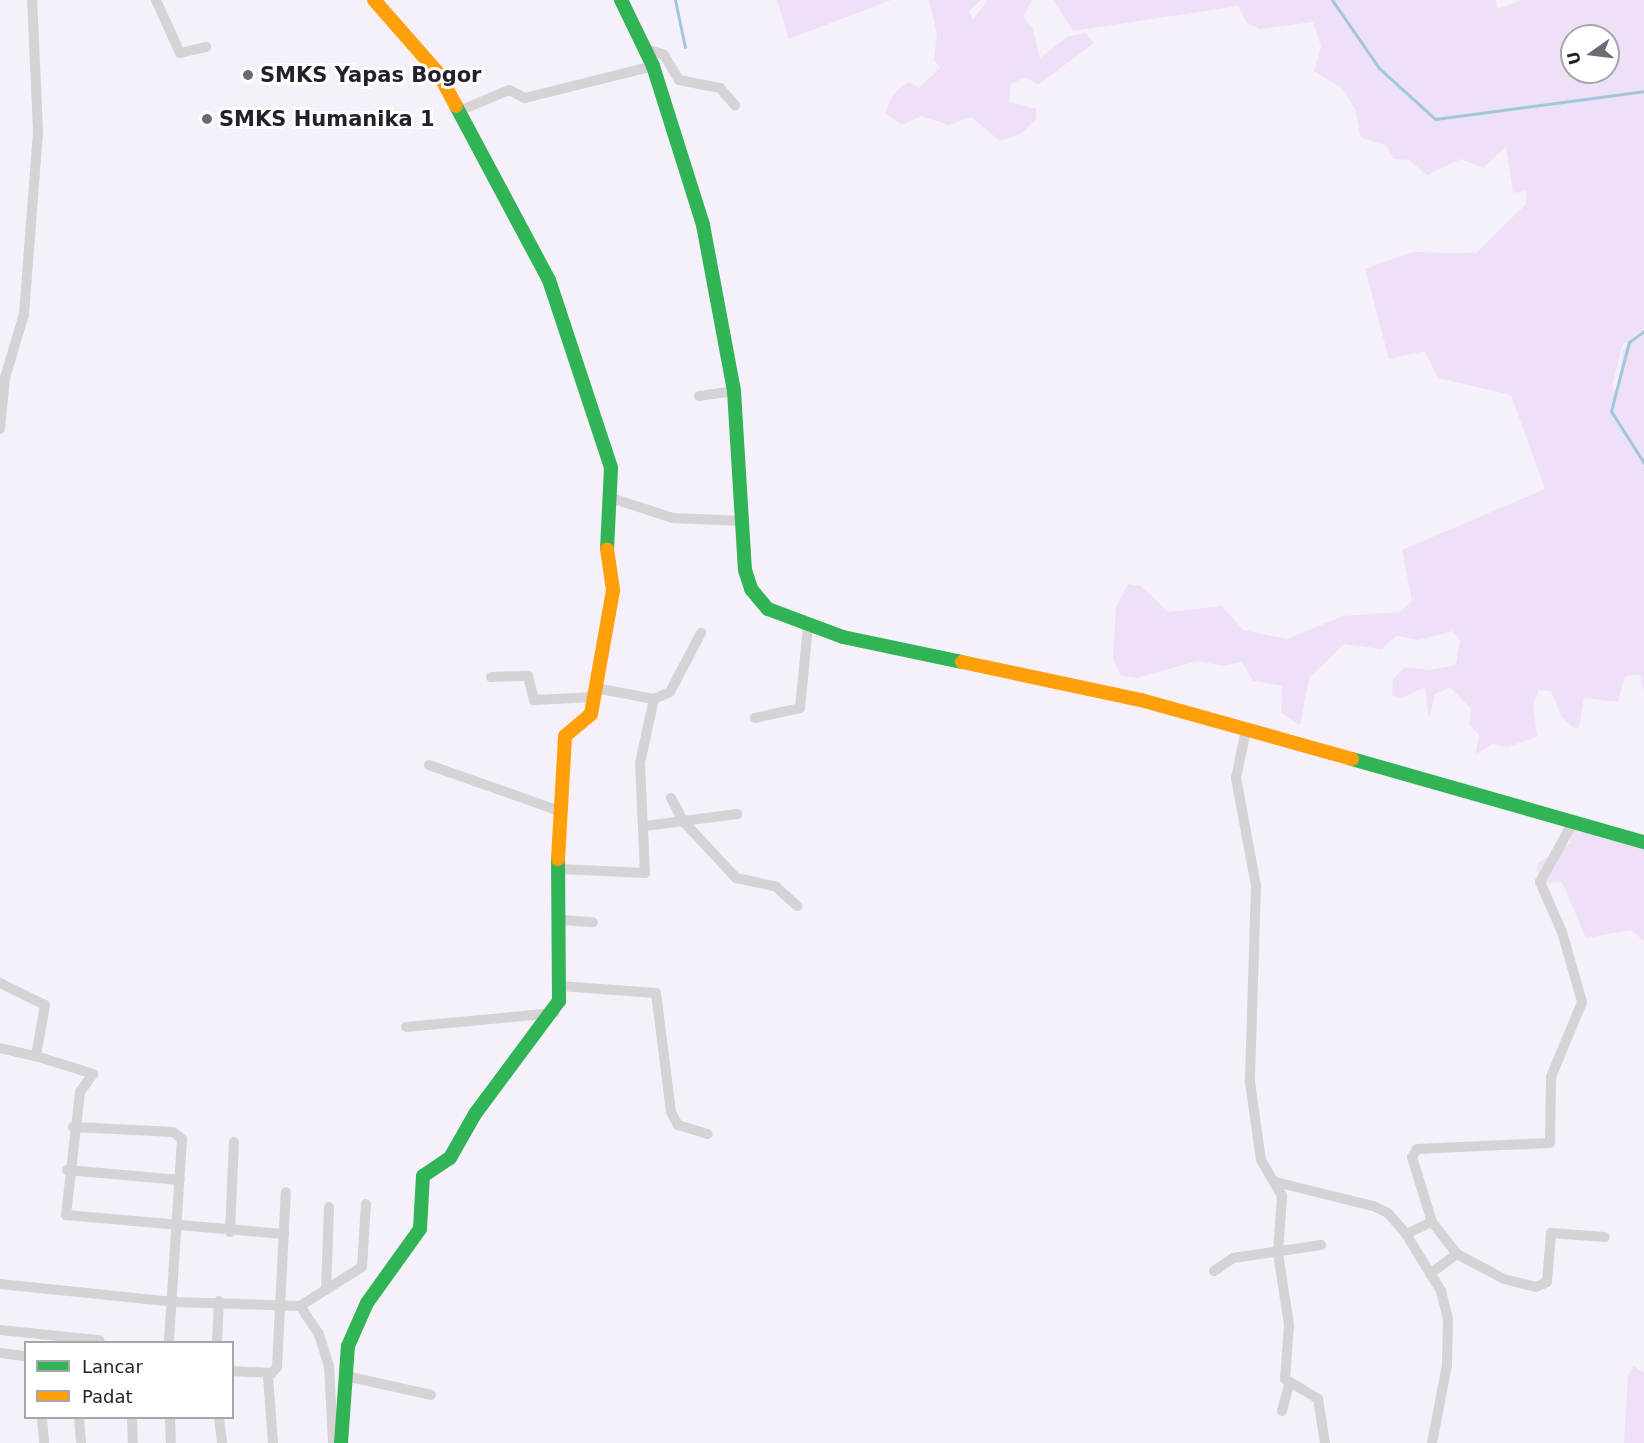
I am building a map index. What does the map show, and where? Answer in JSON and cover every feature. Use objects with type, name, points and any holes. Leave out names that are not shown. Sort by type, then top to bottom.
[{"type":"main road","points":[[341,1443],[348,1346],[362,1312],[420,1229],[423,1176],[450,1158],[502,1076],[554,1013],[560,987],[561,920],[557,810],[567,731],[591,714],[613,590],[605,532],[611,468],[566,321],[439,74],[374,0]]},
{"type":"main road","points":[[621,0],[653,66],[703,225],[734,391],[743,521],[751,589],[778,616],[808,627],[1118,694],[1572,824],[1644,842]]},
{"type":"street","points":[[0,429],[5,378],[24,314],[38,130],[32,0]]},
{"type":"street","points":[[156,0],[180,53],[207,47]]},
{"type":"street","points":[[646,49],[664,56],[679,80],[720,88],[735,105]]},
{"type":"street","points":[[459,111],[509,90],[525,98],[653,66]]},
{"type":"street","points":[[699,396],[734,391]]},
{"type":"street","points":[[608,497],[673,518],[743,521]]},
{"type":"street","points":[[755,718],[800,708],[808,627]]},
{"type":"street","points":[[491,677],[528,676],[534,700],[595,693],[654,699],[670,692],[701,633]]},
{"type":"street","points":[[559,869],[645,873],[645,826],[640,763],[654,699]]},
{"type":"street","points":[[1246,730],[1236,778],[1256,886],[1250,1082],[1261,1160],[1276,1182],[1282,1196],[1278,1249],[1289,1325],[1289,1385],[1282,1411]]},
{"type":"street","points":[[429,765],[557,810]]},
{"type":"street","points":[[671,798],[684,822],[736,878],[775,886],[797,906]]},
{"type":"street","points":[[645,826],[737,814]]},
{"type":"street","points":[[1572,824],[1540,882],[1562,932],[1582,1002],[1551,1077],[1550,1143],[1417,1149],[1412,1157],[1432,1222],[1457,1254],[1504,1279],[1536,1287],[1547,1282],[1551,1233],[1605,1237]]},
{"type":"street","points":[[561,920],[593,922]]},
{"type":"street","points":[[0,983],[45,1005],[36,1056]]},
{"type":"street","points":[[560,987],[656,993],[671,1112],[678,1125],[708,1134]]},
{"type":"street","points":[[406,1027],[554,1013]]},
{"type":"street","points":[[0,1048],[91,1070],[93,1080],[80,1092],[73,1127],[67,1170],[66,1215],[176,1228],[284,1234]]},
{"type":"street","points":[[73,1127],[178,1133],[180,1180],[169,1341]]},
{"type":"street","points":[[230,1232],[234,1142]]},
{"type":"street","points":[[67,1170],[180,1180]]},
{"type":"street","points":[[1276,1182],[1373,1206],[1388,1213],[1406,1234],[1430,1274],[1445,1300],[1449,1341],[1432,1443]]},
{"type":"street","points":[[273,1443],[272,1373],[277,1367],[286,1192]]},
{"type":"street","points":[[0,1284],[173,1302],[219,1301],[281,1303],[300,1306],[362,1267],[366,1204]]},
{"type":"street","points":[[326,1290],[329,1207]]},
{"type":"street","points":[[1406,1234],[1432,1222]]},
{"type":"street","points":[[1214,1271],[1228,1259],[1278,1249],[1321,1245]]},
{"type":"street","points":[[1430,1274],[1457,1254]]},
{"type":"street","points":[[217,1341],[219,1301]]},
{"type":"street","points":[[300,1306],[315,1324],[329,1366],[333,1443]]},
{"type":"street","points":[[0,1330],[99,1340]]},
{"type":"street","points":[[0,1353],[24,1356]]},
{"type":"street","points":[[234,1371],[272,1373]]},
{"type":"street","points":[[346,1376],[431,1395]]},
{"type":"street","points":[[1289,1385],[1318,1399],[1325,1443]]},
{"type":"street","points":[[42,1419],[44,1443]]},
{"type":"street","points":[[79,1419],[81,1443]]},
{"type":"street","points":[[132,1419],[133,1442]]},
{"type":"street","points":[[170,1419],[171,1443]]},
{"type":"street","points":[[219,1419],[222,1443]]},
{"type":"shaded area","points":[[777,0],[891,0],[789,39]]},
{"type":"shaded area","points":[[929,0],[981,0],[969,11],[973,19],[988,0],[1032,0],[1023,17],[1033,29],[1040,58],[1068,36],[1086,33],[1094,43],[1038,85],[1025,77],[1011,84],[1009,102],[1036,109],[1036,119],[1022,133],[1000,141],[971,117],[949,125],[921,116],[902,125],[885,113],[893,94],[908,82],[919,88],[940,68],[934,60],[937,33]]},
{"type":"shaded area","points":[[1053,0],[1496,0],[1497,9],[1523,0],[1644,0],[1644,329],[1623,344],[1612,386],[1617,392],[1623,350],[1644,331],[1644,692],[1640,675],[1625,676],[1618,702],[1584,698],[1579,728],[1574,728],[1561,716],[1551,691],[1539,690],[1533,704],[1537,737],[1507,747],[1493,744],[1476,754],[1479,734],[1469,725],[1471,709],[1450,687],[1435,694],[1429,719],[1425,687],[1400,699],[1392,695],[1393,680],[1404,667],[1429,670],[1456,665],[1460,640],[1453,631],[1419,640],[1396,636],[1382,649],[1344,644],[1309,678],[1300,725],[1281,713],[1282,686],[1253,681],[1242,662],[1224,666],[1197,661],[1137,678],[1121,676],[1113,658],[1116,607],[1128,584],[1141,586],[1168,612],[1222,606],[1243,630],[1287,639],[1343,616],[1400,612],[1412,601],[1402,550],[1545,489],[1511,395],[1438,378],[1425,351],[1389,359],[1365,269],[1412,252],[1476,253],[1526,204],[1526,191],[1513,193],[1506,147],[1483,168],[1461,159],[1427,175],[1409,160],[1394,159],[1386,145],[1361,138],[1355,109],[1342,88],[1314,71],[1321,46],[1313,22],[1260,29],[1247,23],[1238,6],[1073,31]]},
{"type":"shaded area","points":[[1570,826],[1644,843],[1644,941],[1631,930],[1586,938],[1562,882],[1547,883],[1536,870],[1539,862],[1570,843]]},
{"type":"shaded area","points":[[1634,1366],[1644,1373],[1644,1443],[1624,1443],[1628,1376]]},
{"type":"waterway","points":[[675,0],[685,47]]},
{"type":"waterway","points":[[1332,0],[1379,68],[1435,119],[1644,91]]},
{"type":"waterway","points":[[1644,331],[1629,342],[1611,411],[1644,463]]},
{"type":"traffic: fast","points":[[621,0],[653,66],[703,225],[734,391],[745,570],[751,589],[768,609],[843,637],[962,662]]},
{"type":"traffic: fast","points":[[456,106],[549,280],[611,468],[607,549]]},
{"type":"traffic: fast","points":[[1352,759],[1644,842]]},
{"type":"traffic: fast","points":[[341,1443],[348,1346],[367,1303],[420,1229],[423,1176],[450,1158],[475,1114],[559,1001],[558,859]]},
{"type":"traffic: slow","points":[[374,0],[439,74],[456,106]]},
{"type":"traffic: slow","points":[[558,859],[565,736],[591,714],[613,590],[607,549]]},
{"type":"traffic: slow","points":[[962,662],[1141,700],[1352,759]]},
{"type":"place","name":"SMKS Yapas Bogor","points":[[248,75]]},
{"type":"place","name":"SMKS Humanika 1","points":[[207,119]]}]
